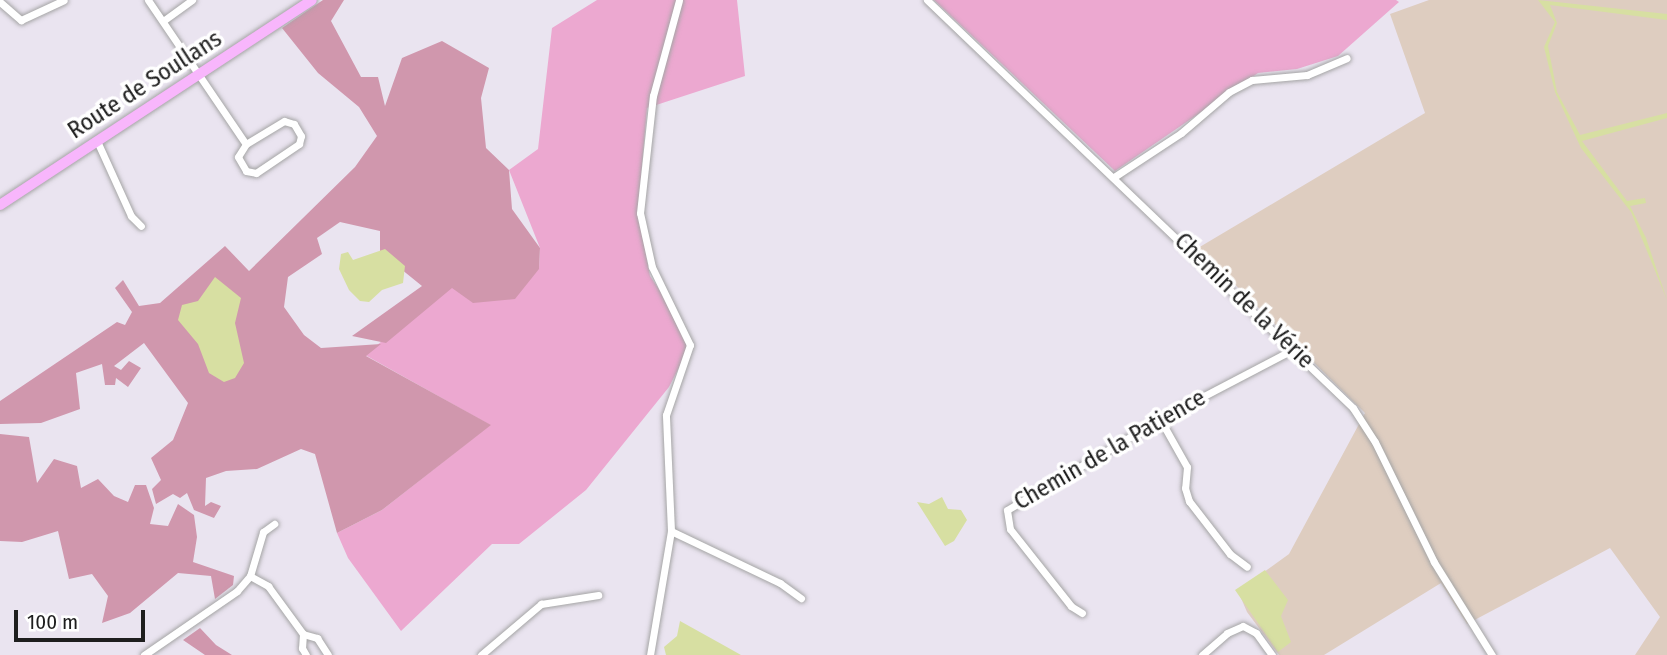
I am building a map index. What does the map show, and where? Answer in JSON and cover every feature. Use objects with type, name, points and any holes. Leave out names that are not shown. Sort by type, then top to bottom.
[{"type":"main road","name":"Route de Soullans","points":[[0,205],[312,0]]},
{"type":"street","points":[[0,2],[21,20],[64,0]]},
{"type":"street","points":[[148,0],[246,144]]},
{"type":"street","points":[[163,21],[192,0]]},
{"type":"street","points":[[650,655],[671,531],[666,415],[690,345],[652,267],[640,213],[653,96],[679,0]]},
{"type":"street","name":"Chemin de la Vérie","points":[[927,0],[1353,408],[1375,442],[1429,553],[1492,655]]},
{"type":"street","points":[[1114,177],[1181,133],[1240,86],[1252,80],[1307,75],[1347,58]]},
{"type":"street","points":[[284,121],[294,124],[301,136],[299,144],[256,173],[246,171],[238,157],[246,144],[284,121]]},
{"type":"street","points":[[97,141],[131,215],[141,226]]},
{"type":"street","name":"Chemin de la Patience","points":[[1082,613],[1071,606],[1010,529],[1005,515],[1009,507],[1160,419],[1294,349]]},
{"type":"street","points":[[1160,419],[1186,467],[1185,488],[1189,501],[1230,554],[1247,567]]},
{"type":"street","points":[[144,655],[237,591],[250,576],[263,531],[274,524]]},
{"type":"street","points":[[671,531],[770,578],[801,598]]},
{"type":"street","points":[[250,576],[268,586],[303,634],[317,638],[328,655]]},
{"type":"street","points":[[481,655],[541,604],[598,595]]},
{"type":"street","points":[[1202,655],[1227,633],[1243,626],[1256,633],[1272,655]]},
{"type":"street","points":[[303,634],[302,648],[306,655]]},
{"type":"shaded area","points":[[323,0],[344,0],[331,21],[361,77],[378,77],[385,106],[402,58],[442,41],[489,68],[481,98],[486,148],[509,170],[512,209],[540,248],[539,269],[515,299],[473,303],[452,288],[386,343],[352,336],[422,286],[380,252],[380,231],[340,222],[317,238],[322,254],[288,277],[284,307],[304,335],[321,348],[381,344],[366,356],[491,425],[382,510],[337,533],[315,454],[301,449],[257,469],[226,471],[206,478],[205,506],[211,502],[221,506],[214,518],[194,510],[187,493],[180,498],[173,494],[156,504],[152,489],[161,480],[151,458],[173,440],[188,403],[144,343],[114,366],[121,370],[129,361],[141,368],[128,387],[116,378],[115,385],[105,385],[102,364],[76,373],[80,409],[41,423],[0,424],[0,401],[117,322],[125,325],[132,312],[115,288],[123,280],[139,306],[160,303],[225,246],[249,271],[355,167],[377,136],[359,107],[318,73],[282,28]]},
{"type":"shaded area","points":[[597,0],[737,0],[745,76],[647,108],[638,211],[650,276],[681,322],[688,350],[669,387],[586,490],[519,544],[492,544],[401,631],[348,558],[337,533],[382,510],[490,425],[365,355],[461,276],[539,269],[540,248],[509,170],[538,149],[552,28]]},
{"type":"shaded area","points":[[934,0],[1399,2],[1338,56],[1297,69],[1258,73],[1115,171]]},
{"type":"shaded area","points":[[1429,0],[1667,0],[1667,655],[1635,655],[1660,617],[1610,548],[1467,624],[1441,583],[1324,655],[1279,655],[1247,612],[1238,591],[1289,554],[1365,413],[1198,248],[1425,113],[1390,14]]},
{"type":"shaded area","points":[[1538,0],[1667,14],[1667,20],[1550,5],[1557,23],[1548,46],[1557,92],[1580,135],[1667,113],[1667,118],[1582,141],[1627,201],[1645,198],[1646,203],[1630,206],[1646,238],[1667,300],[1631,212],[1581,148],[1555,92],[1544,47],[1555,22]]},
{"type":"shaded area","points":[[385,249],[405,266],[403,283],[382,290],[369,302],[360,301],[349,290],[339,269],[341,254],[348,252],[353,260]]},
{"type":"shaded area","points":[[215,277],[241,298],[235,323],[244,363],[235,378],[224,382],[209,373],[198,344],[178,320],[182,305],[198,301]]},
{"type":"shaded area","points":[[0,434],[29,437],[37,483],[54,459],[77,466],[81,488],[98,479],[114,496],[128,502],[135,485],[146,485],[154,508],[150,524],[168,526],[178,504],[194,515],[197,537],[193,562],[234,576],[233,585],[215,599],[211,576],[178,573],[130,613],[102,623],[108,596],[92,574],[69,579],[58,531],[22,542],[0,541]]},
{"type":"shaded area","points":[[942,497],[948,509],[961,510],[967,520],[954,541],[945,546],[917,502],[929,504]]},
{"type":"shaded area","points":[[1265,570],[1288,600],[1281,616],[1291,642],[1278,652],[1235,590]]},
{"type":"shaded area","points":[[680,621],[741,655],[666,655],[664,647],[677,636]]},
{"type":"shaded area","points":[[200,628],[216,645],[232,655],[205,655],[183,640]]}]
